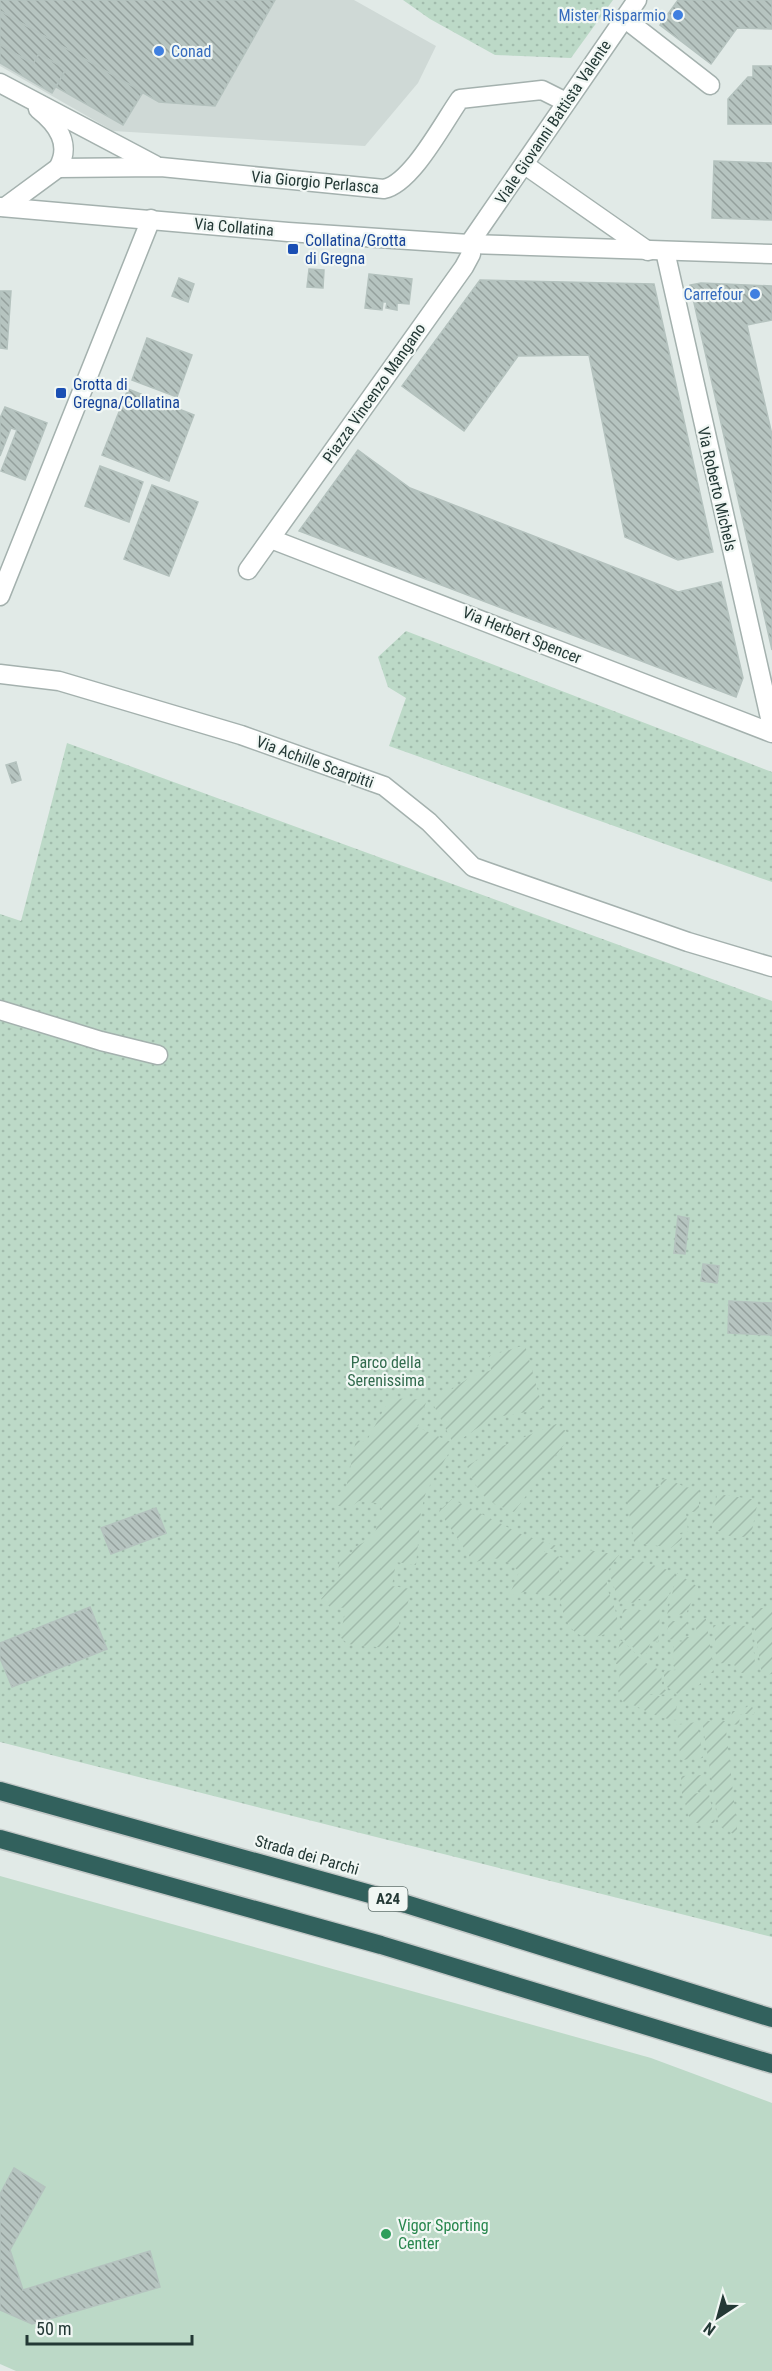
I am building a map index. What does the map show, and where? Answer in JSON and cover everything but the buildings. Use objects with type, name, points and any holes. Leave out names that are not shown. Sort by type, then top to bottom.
[{"type":"highway","name":"Strada dei Parchi","points":[[0,1791],[309,1876],[772,2018]]},
{"type":"highway","points":[[0,1839],[381,1945],[772,2064]]},
{"type":"highway","points":[[655,1981],[772,2007]]},
{"type":"highway","points":[[729,2050],[772,2069]]},
{"type":"street","name":"Viale Giovanni Battista Valente","points":[[469,244],[637,0]]},
{"type":"street","points":[[624,18],[710,85]]},
{"type":"street","name":"Via Giorgio Perlasca","points":[[7,87],[56,124],[64,150],[58,168],[160,167],[384,189],[394,186],[406,175],[460,99],[543,90],[566,102]]},
{"type":"street","name":"Via Giorgio Perlasca","points":[[7,87],[160,167]]},
{"type":"street","points":[[525,165],[657,251]]},
{"type":"street","points":[[2,207],[58,168]]},
{"type":"street","name":"Via Collatina","points":[[2,207],[288,232],[469,244],[772,254]]},
{"type":"street","points":[[2,588],[151,219]]},
{"type":"street","name":"Piazza Vincenzo Mangano","points":[[248,570],[464,267],[471,254],[469,244]]},
{"type":"street","name":"Via Roberto Michels","points":[[657,251],[772,727]]},
{"type":"street","name":"Via Herbert Spencer","points":[[271,539],[772,733]]},
{"type":"street","name":"Via Achille Scarpitti","points":[[0,674],[59,681],[241,735],[384,786],[429,822],[473,867],[688,942],[772,967]]},
{"type":"street","points":[[0,1010],[101,1041],[158,1055]]},
{"type":"shaded area","points":[[0,0],[354,0],[436,46],[418,83],[365,146],[113,131],[0,66]]},
{"type":"green space","points":[[403,0],[613,0],[571,58],[495,55],[430,19]]},
{"type":"green space","points":[[406,631],[772,772],[772,882],[389,746],[406,698],[388,687],[378,657]]},
{"type":"green space","name":"Parco della Serenissima","points":[[67,743],[772,1001],[772,1937],[0,1742],[0,914],[21,921]]},
{"type":"green space","points":[[525,1345],[543,1409],[492,1418],[454,1444],[426,1492],[421,1511],[416,1565],[396,1562],[392,1586],[411,1589],[406,1611],[401,1611],[398,1632],[386,1648],[348,1644],[340,1637],[346,1608],[330,1607],[321,1599],[342,1573],[338,1571],[341,1553],[351,1554],[355,1547],[374,1537],[383,1504],[359,1501],[349,1508],[334,1505],[346,1488],[356,1440],[366,1442],[390,1398],[427,1400],[417,1427],[453,1443],[432,1402],[469,1378],[491,1370],[489,1356]]},
{"type":"green space","points":[[556,1424],[571,1435],[514,1512],[484,1496],[475,1484],[467,1466],[500,1447]]},
{"type":"green space","points":[[668,1479],[685,1487],[699,1489],[699,1511],[686,1513],[688,1531],[680,1533],[682,1539],[671,1548],[634,1542],[626,1494],[661,1486],[660,1480]]},
{"type":"green space","points":[[717,1494],[758,1500],[751,1536],[734,1538],[712,1528]]},
{"type":"green space","points":[[452,1499],[523,1535],[560,1547],[560,1551],[547,1548],[544,1552],[563,1558],[559,1568],[560,1582],[571,1561],[581,1556],[582,1549],[619,1555],[611,1565],[607,1582],[618,1624],[603,1635],[583,1636],[572,1629],[567,1622],[560,1598],[527,1591],[509,1596],[519,1572],[509,1563],[499,1559],[476,1562],[472,1560],[439,1511]]},
{"type":"green space","points":[[623,1559],[635,1559],[674,1572],[676,1580],[677,1573],[698,1587],[686,1614],[667,1615],[675,1582],[660,1613],[658,1642],[651,1641],[645,1658],[621,1637],[623,1609],[648,1611],[653,1601],[639,1599],[636,1603],[619,1602],[610,1575]]},
{"type":"green space","points":[[772,1608],[772,1674],[762,1675],[752,1610]]},
{"type":"green space","points":[[695,1616],[706,1619],[714,1673],[701,1673],[701,1685],[689,1686],[688,1694],[679,1695],[664,1685],[664,1671],[676,1670],[673,1665],[674,1642],[685,1641],[666,1639],[669,1621],[687,1621],[685,1637],[697,1637]]},
{"type":"green space","points":[[713,1625],[751,1626],[756,1672],[753,1675],[737,1672],[734,1664],[718,1663]]},
{"type":"green space","points":[[620,1640],[644,1661],[661,1670],[662,1688],[675,1695],[648,1694],[675,1699],[678,1720],[656,1715],[622,1701],[617,1688],[621,1687],[618,1664],[616,1664]]},
{"type":"green space","points":[[751,1704],[755,1714],[740,1714],[739,1725],[731,1724],[732,1711],[741,1711]]},
{"type":"green space","points":[[702,1721],[725,1721],[738,1837],[719,1825]]},
{"type":"green space","points":[[697,1722],[703,1758],[681,1760],[676,1725]]},
{"type":"green space","points":[[704,1775],[706,1789],[682,1794],[681,1776]]},
{"type":"green space","points":[[698,1793],[709,1794],[715,1823],[691,1823],[683,1796]]},
{"type":"green space","name":"Vigor Sporting Center","points":[[0,1876],[651,2058],[772,2103],[772,2371],[16,2371],[0,2364]]},
{"type":"place","name":"Mister Risparmio","points":[[678,15]]},
{"type":"place","name":"Conad","points":[[159,51]]},
{"type":"place","name":"Collatina/Grotta di Gregna","points":[[293,249]]},
{"type":"place","name":"Carrefour","points":[[755,294]]},
{"type":"place","name":"Grotta di Gregna/Collatina","points":[[61,393]]},
{"type":"place","name":"Vigor Sporting Center","points":[[386,2234]]}]
